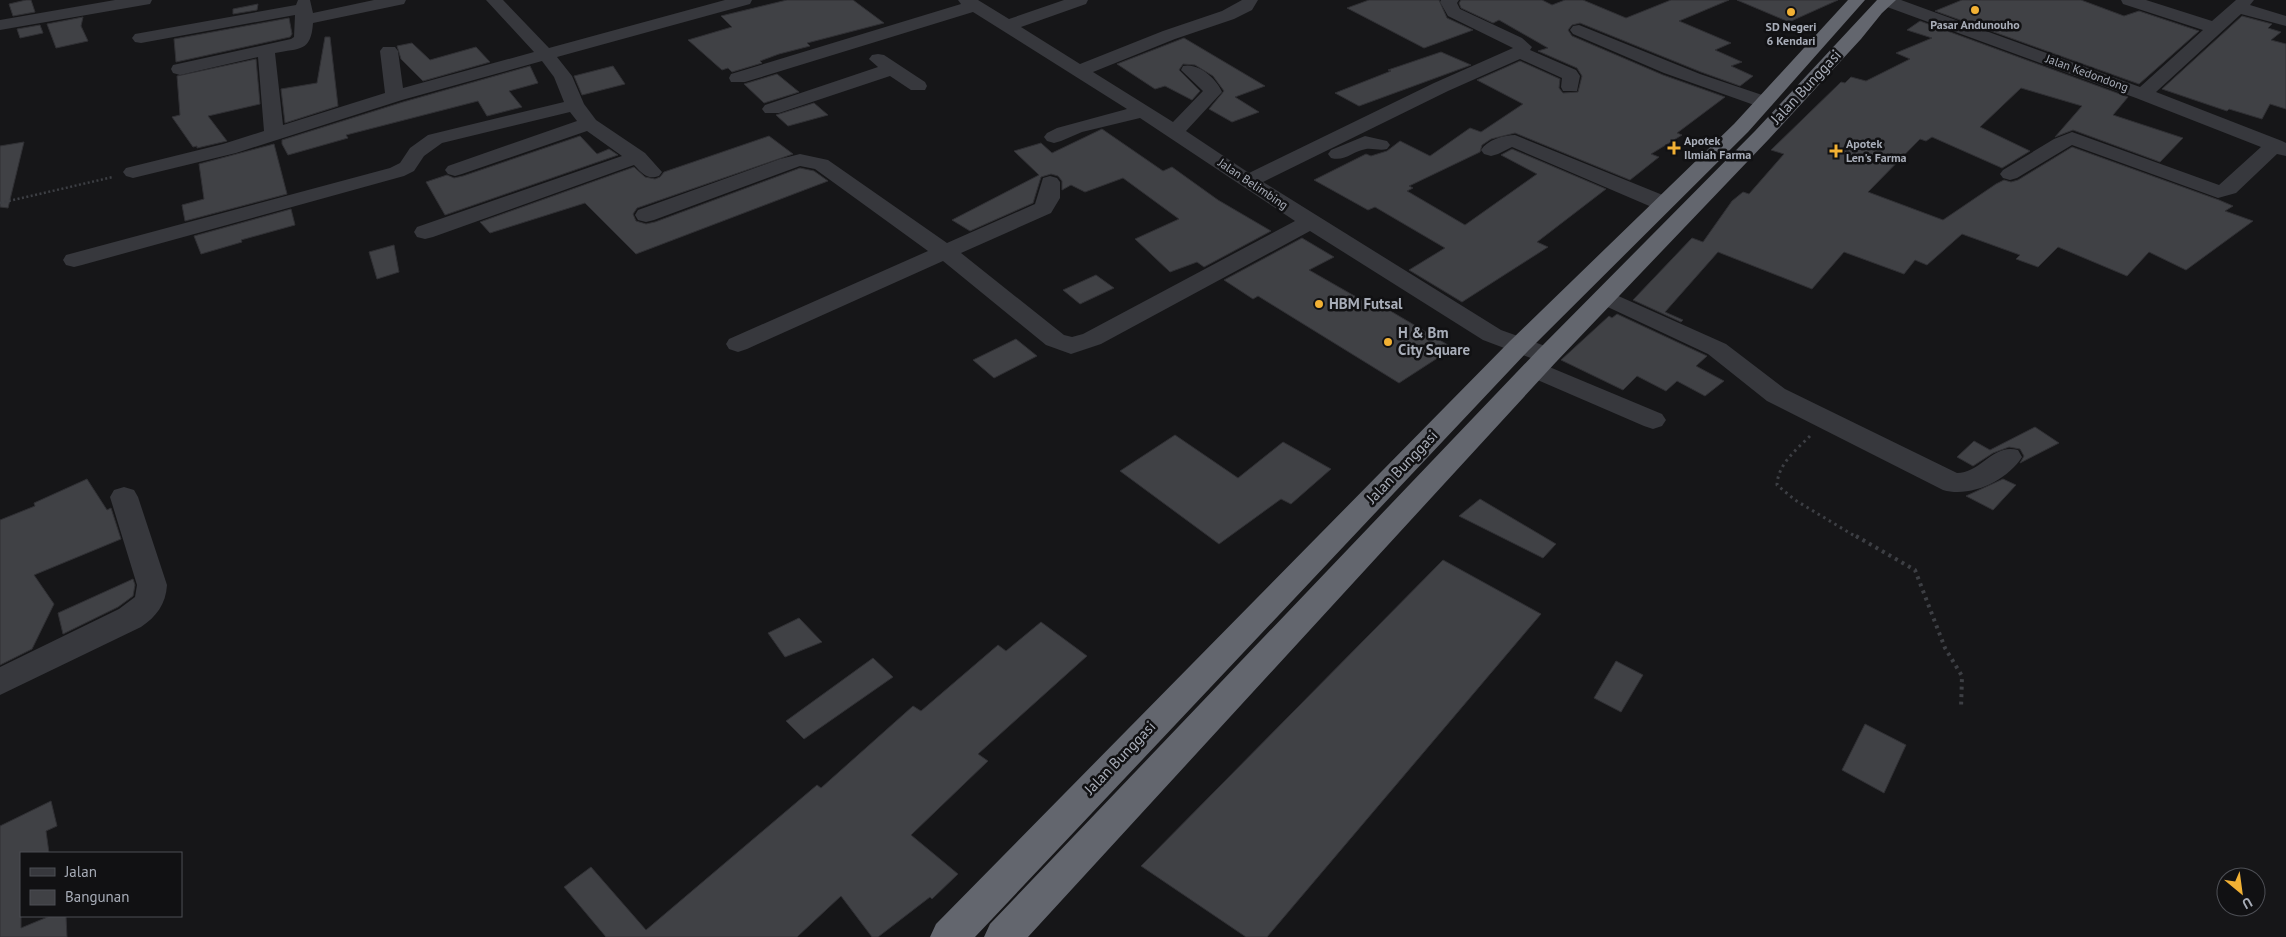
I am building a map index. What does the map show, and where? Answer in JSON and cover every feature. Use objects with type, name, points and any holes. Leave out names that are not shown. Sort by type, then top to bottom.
[{"type":"highway","name":"Jalan Bunggasi","points":[[1003,937],[1605,297],[1751,132],[1764,102],[1857,0]]},
{"type":"highway","name":"Jalan Bunggasi","points":[[949,937],[1519,346],[1662,203],[1751,132],[1854,35],[1886,0]]},
{"type":"street","points":[[0,25],[144,0]]},
{"type":"street","points":[[141,38],[304,10],[398,0]]},
{"type":"street","points":[[425,232],[645,164],[589,124],[575,105],[563,76],[547,56],[494,0]]},
{"type":"street","points":[[133,172],[274,136],[395,96],[547,56],[744,0]]},
{"type":"street","points":[[1006,26],[1080,0]]},
{"type":"street","points":[[1079,71],[1169,35],[1234,12],[1246,6],[1250,0]]},
{"type":"street","name":"Jalan Kedondong","points":[[1886,0],[2143,94],[2281,147]]},
{"type":"street","points":[[2129,0],[2215,28]]},
{"type":"street","points":[[1253,185],[1441,87],[1520,52],[1523,47],[1521,45],[1454,12],[1448,1]]},
{"type":"street","points":[[772,109],[808,77],[854,44],[970,3]]},
{"type":"street","name":"Jalan Belimbing","points":[[970,3],[1141,110],[1310,222],[1492,335],[1519,346],[1541,363],[1653,420]]},
{"type":"street","points":[[2143,94],[2242,4],[2286,21]]},
{"type":"street","points":[[180,69],[266,51],[301,41],[304,36],[304,10]]},
{"type":"street","points":[[1579,30],[1668,68],[1764,102]]},
{"type":"street","points":[[854,44],[918,86]]},
{"type":"street","points":[[266,51],[274,136]]},
{"type":"street","points":[[389,51],[395,96]]},
{"type":"street","points":[[1520,52],[1569,74],[1571,76],[1570,86]]},
{"type":"street","points":[[738,78],[808,77],[892,69]]},
{"type":"street","points":[[1173,131],[1183,125],[1200,101],[1213,92],[1211,87],[1190,70]]},
{"type":"street","points":[[2090,92],[2163,116],[2177,117],[2190,112]]},
{"type":"street","points":[[74,260],[138,232],[397,172],[407,167],[417,152],[435,139],[575,105]]},
{"type":"street","points":[[1054,137],[1073,127],[1118,120],[1141,110]]},
{"type":"street","points":[[455,170],[589,124]]},
{"type":"street","points":[[2010,174],[2045,154],[2065,139],[2072,138],[2218,192],[2229,188],[2281,147]]},
{"type":"street","points":[[1491,150],[1509,141],[1515,141],[1662,203]]},
{"type":"street","points":[[1253,185],[1366,142],[1380,144]]},
{"type":"street","points":[[646,215],[787,163],[809,160],[821,164],[945,252],[1055,340],[1071,346],[1092,339],[1310,222]]},
{"type":"street","points":[[738,344],[1043,208],[1049,198],[1050,182]]},
{"type":"street","points":[[1605,297],[1718,349],[1768,390],[1953,483],[1961,484],[1972,480],[1996,467],[2008,457]]},
{"type":"street","points":[[0,682],[130,618],[149,604],[152,596],[152,585],[124,497]]},
{"type":"path","points":[[0,203],[133,172]]},
{"type":"path","points":[[1826,418],[1784,464],[1777,479],[1777,485],[1822,517],[1915,570],[1946,648],[1962,676],[1962,709]]},
{"type":"building","points":[[31,0],[35,12],[13,16],[9,4]]},
{"type":"building","points":[[787,0],[853,0],[884,23],[807,43],[810,46],[779,54],[760,61],[762,63],[732,72],[728,68],[722,70],[688,40],[732,27],[721,16]]},
{"type":"building","points":[[1369,0],[1439,0],[1447,18],[1473,30],[1424,48],[1347,8]]},
{"type":"building","points":[[1461,0],[1542,0],[1552,5],[1565,0],[1583,0],[1626,18],[1671,0],[1729,0],[1679,21],[1731,43],[1715,50],[1742,62],[1731,66],[1753,76],[1740,86],[1580,23],[1572,25],[1568,30],[1572,36],[1663,75],[1725,97],[1677,133],[1682,135],[1651,154],[1659,157],[1630,180],[1515,133],[1491,139],[1482,145],[1480,152],[1409,186],[1413,188],[1407,191],[1465,225],[1537,174],[1501,155],[1512,149],[1606,189],[1537,242],[1548,247],[1462,302],[1409,270],[1445,248],[1375,207],[1368,210],[1314,180],[1366,154],[1371,156],[1387,151],[1400,141],[1430,156],[1470,128],[1481,132],[1523,104],[1477,80],[1520,61],[1560,79],[1559,88],[1563,93],[1578,92],[1582,76],[1577,68],[1538,51],[1548,48],[1499,20],[1493,23],[1461,8],[1459,3]]},
{"type":"building","points":[[1737,0],[1838,0],[1789,22]]},
{"type":"building","points":[[1962,0],[2081,0],[2124,16],[2139,11],[2199,31],[2139,84],[1935,11]]},
{"type":"building","points":[[258,4],[257,10],[233,14],[233,9]]},
{"type":"building","points":[[2242,16],[2272,24],[2268,28],[2281,32],[2271,40],[2286,44],[2286,109],[2270,104],[2262,119],[2229,109],[2227,111],[2162,89]]},
{"type":"building","points":[[83,17],[81,26],[88,41],[56,48],[47,24]]},
{"type":"building","points":[[289,18],[292,34],[290,37],[176,62],[174,39]]},
{"type":"building","points":[[1920,21],[2128,97],[2113,115],[2183,138],[2160,162],[2073,130],[2055,137],[2082,106],[2021,88],[1980,127],[2030,151],[2002,168],[1932,137],[1926,141],[1920,139],[1868,192],[1943,220],[1996,184],[2004,180],[2011,182],[2018,180],[2072,147],[2219,200],[2233,206],[2225,211],[2253,221],[2186,270],[2149,252],[2127,276],[2058,247],[2038,267],[2016,259],[2020,255],[1962,234],[1927,265],[1915,260],[1904,274],[1844,252],[1812,289],[1718,252],[1665,312],[1683,320],[1681,322],[1633,300],[1692,238],[1703,242],[1732,201],[1743,192],[1749,194],[1784,154],[1771,150],[1841,82],[1845,83],[1851,77],[1866,81],[1910,59],[1896,53],[1932,38],[1907,30]]},
{"type":"building","points":[[40,25],[43,33],[20,38],[17,29]]},
{"type":"building","points":[[325,37],[330,37],[338,106],[285,123],[281,89],[317,83]]},
{"type":"building","points":[[1184,38],[1265,86],[1235,97],[1259,112],[1232,122],[1209,109],[1224,91],[1213,76],[1195,65],[1183,64],[1179,70],[1200,91],[1192,100],[1165,86],[1155,89],[1117,64]]},
{"type":"building","points":[[412,43],[430,60],[476,47],[490,62],[423,81],[401,59],[397,46]]},
{"type":"building","points":[[1441,52],[1471,65],[1359,106],[1335,93],[1391,71],[1388,70]]},
{"type":"building","points":[[256,59],[260,104],[208,116],[227,141],[197,148],[197,146],[193,147],[172,117],[180,115],[177,76]]},
{"type":"building","points":[[530,66],[538,83],[509,91],[522,107],[487,116],[478,101],[346,135],[348,138],[288,155],[282,144],[282,140],[403,102]]},
{"type":"building","points":[[613,66],[625,84],[582,95],[574,76]]},
{"type":"building","points":[[777,74],[799,92],[764,103],[744,84]]},
{"type":"building","points":[[814,103],[828,115],[788,126],[776,115]]},
{"type":"building","points":[[1102,129],[1163,171],[1172,167],[1218,200],[1271,231],[1204,267],[1197,262],[1170,272],[1135,239],[1179,219],[1123,178],[1085,192],[1071,185],[1062,190],[1062,181],[1058,176],[1051,174],[1041,177],[1033,203],[970,231],[952,220],[1039,175],[1014,151],[1041,143],[1052,153]]},
{"type":"building","points":[[580,136],[597,154],[609,149],[618,155],[445,215],[426,182],[447,175],[454,178],[463,176]]},
{"type":"building","points":[[769,136],[793,154],[637,208],[633,214],[636,221],[646,224],[655,222],[800,168],[814,171],[828,181],[636,254],[585,203],[490,233],[480,222],[634,167],[645,177],[655,179],[664,172]]},
{"type":"building","points":[[24,142],[8,208],[0,207],[0,146]]},
{"type":"building","points":[[274,144],[287,194],[185,221],[182,205],[204,199],[199,164]]},
{"type":"building","points":[[291,209],[295,225],[241,240],[242,242],[201,254],[194,236]]},
{"type":"building","points":[[1302,238],[1334,257],[1309,270],[1372,306],[1377,303],[1453,348],[1399,383],[1258,296],[1253,299],[1224,280]]},
{"type":"building","points":[[394,245],[399,272],[377,279],[369,252]]},
{"type":"building","points":[[1096,275],[1114,288],[1080,304],[1063,290]]},
{"type":"building","points":[[1617,314],[1707,356],[1696,366],[1724,381],[1705,396],[1677,381],[1666,391],[1637,376],[1623,390],[1561,360],[1609,316],[1612,318]]},
{"type":"building","points":[[1016,339],[1037,356],[994,378],[973,360]]},
{"type":"building","points":[[2035,427],[2059,443],[2020,463],[2024,456],[2020,449],[2009,447],[1993,453],[1973,466],[1957,457],[1974,441],[1990,450]]},
{"type":"building","points":[[1175,435],[1238,478],[1283,442],[1331,469],[1291,504],[1281,499],[1219,544],[1120,471]]},
{"type":"building","points":[[87,479],[107,510],[111,508],[121,539],[34,575],[54,604],[32,649],[0,665],[0,520],[35,506],[34,503]]},
{"type":"building","points":[[2003,479],[2016,485],[1993,510],[1966,496]]},
{"type":"building","points":[[1480,499],[1556,544],[1543,558],[1459,516]]},
{"type":"building","points":[[1443,560],[1541,614],[1267,937],[1246,937],[1141,866]]},
{"type":"building","points":[[133,579],[135,585],[133,596],[118,607],[63,634],[58,613]]},
{"type":"building","points":[[799,618],[822,642],[785,657],[768,633]]},
{"type":"building","points":[[1041,622],[1087,656],[978,754],[988,761],[911,835],[958,874],[932,899],[930,897],[878,937],[872,937],[841,896],[797,937],[606,937],[564,887],[591,867],[646,930],[817,785],[821,788],[913,706],[921,711],[998,645],[1006,651]]},
{"type":"building","points":[[873,658],[893,677],[804,739],[786,721]]},
{"type":"building","points":[[1616,661],[1643,675],[1621,712],[1594,698]]},
{"type":"building","points":[[1865,724],[1906,745],[1884,793],[1842,770]]},
{"type":"building","points":[[51,801],[57,826],[46,831],[49,852],[20,852],[21,928],[48,917],[66,917],[67,937],[0,937],[0,826]]},
{"type":"place","name":"Pasar Andunouho","points":[[1975,10]]},
{"type":"place","name":"SD Negeri 6 Kendari","points":[[1791,12]]},
{"type":"place","name":"Apotek Ilmiah Farma","points":[[1674,148]]},
{"type":"place","name":"Apotek Len's Farma","points":[[1836,151]]},
{"type":"place","name":"HBM Futsal","points":[[1319,304]]},
{"type":"place","name":"H & Bm City Square","points":[[1388,342]]}]
